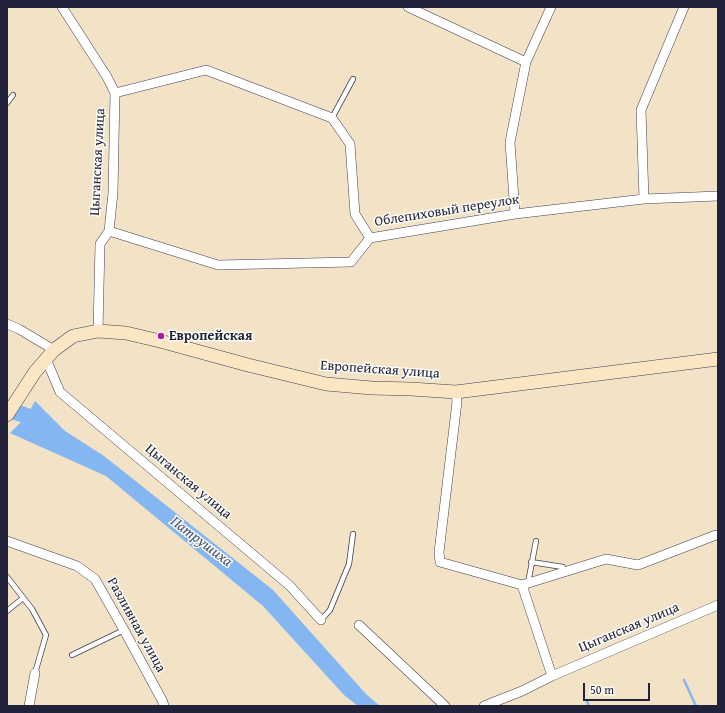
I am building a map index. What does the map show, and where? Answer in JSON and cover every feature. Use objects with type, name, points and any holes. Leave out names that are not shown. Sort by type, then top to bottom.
[{"type":"street","name":"Цыганская улица","points":[[62,7],[115,93],[113,193],[109,231],[100,244],[98,331]]},
{"type":"street","points":[[408,7],[526,62]]},
{"type":"street","points":[[515,214],[510,142],[526,62],[550,7]]},
{"type":"street","points":[[644,199],[642,110],[684,7]]},
{"type":"street","points":[[115,93],[206,70],[332,118]]},
{"type":"street","name":"Облепиховый переулок","points":[[332,118],[350,144],[355,214],[370,238],[515,214],[644,199],[718,196]]},
{"type":"street","points":[[109,231],[218,265],[351,262],[370,238]]},
{"type":"street","points":[[7,324],[19,330],[50,354]]},
{"type":"street","name":"Европейская улица","points":[[7,415],[35,372],[50,354],[73,336],[98,331],[126,333],[326,384],[456,392],[718,359]]},
{"type":"street","name":"Цыганская улица","points":[[50,354],[60,392],[289,585],[321,620]]},
{"type":"street","points":[[456,392],[439,552],[440,562],[525,584],[606,559],[638,565],[716,536]]},
{"type":"street","name":"Разливная улица","points":[[7,542],[77,566],[95,579],[164,706]]},
{"type":"street","points":[[525,584],[552,676]]},
{"type":"street","name":"Цыганская улица","points":[[484,706],[522,691],[552,676],[718,605]]},
{"type":"street","points":[[360,625],[445,706]]},
{"type":"street","points":[[29,706],[34,673]]},
{"type":"lane","points":[[332,118],[353,79]]},
{"type":"lane","points":[[7,103],[13,95]]},
{"type":"lane","points":[[321,620],[330,610],[349,564],[353,534]]},
{"type":"lane","points":[[525,584],[536,541]]},
{"type":"lane","points":[[531,562],[563,567],[565,572]]},
{"type":"lane","points":[[7,577],[32,609],[46,635],[34,673]]},
{"type":"lane","points":[[7,611],[23,598]]},
{"type":"lane","points":[[72,655],[124,630]]},
{"type":"water","points":[[35,401],[65,431],[104,456],[273,590],[366,694],[380,706],[358,706],[344,695],[263,606],[106,476],[10,433],[27,416]]},
{"type":"waterway","name":"Патрушиха","points":[[7,409],[27,416],[44,428]]},
{"type":"waterway","points":[[684,680],[696,706]]},
{"type":"waterway","points":[[587,701],[589,706]]},
{"type":"place","name":"Европейская","points":[[161,336]]}]
